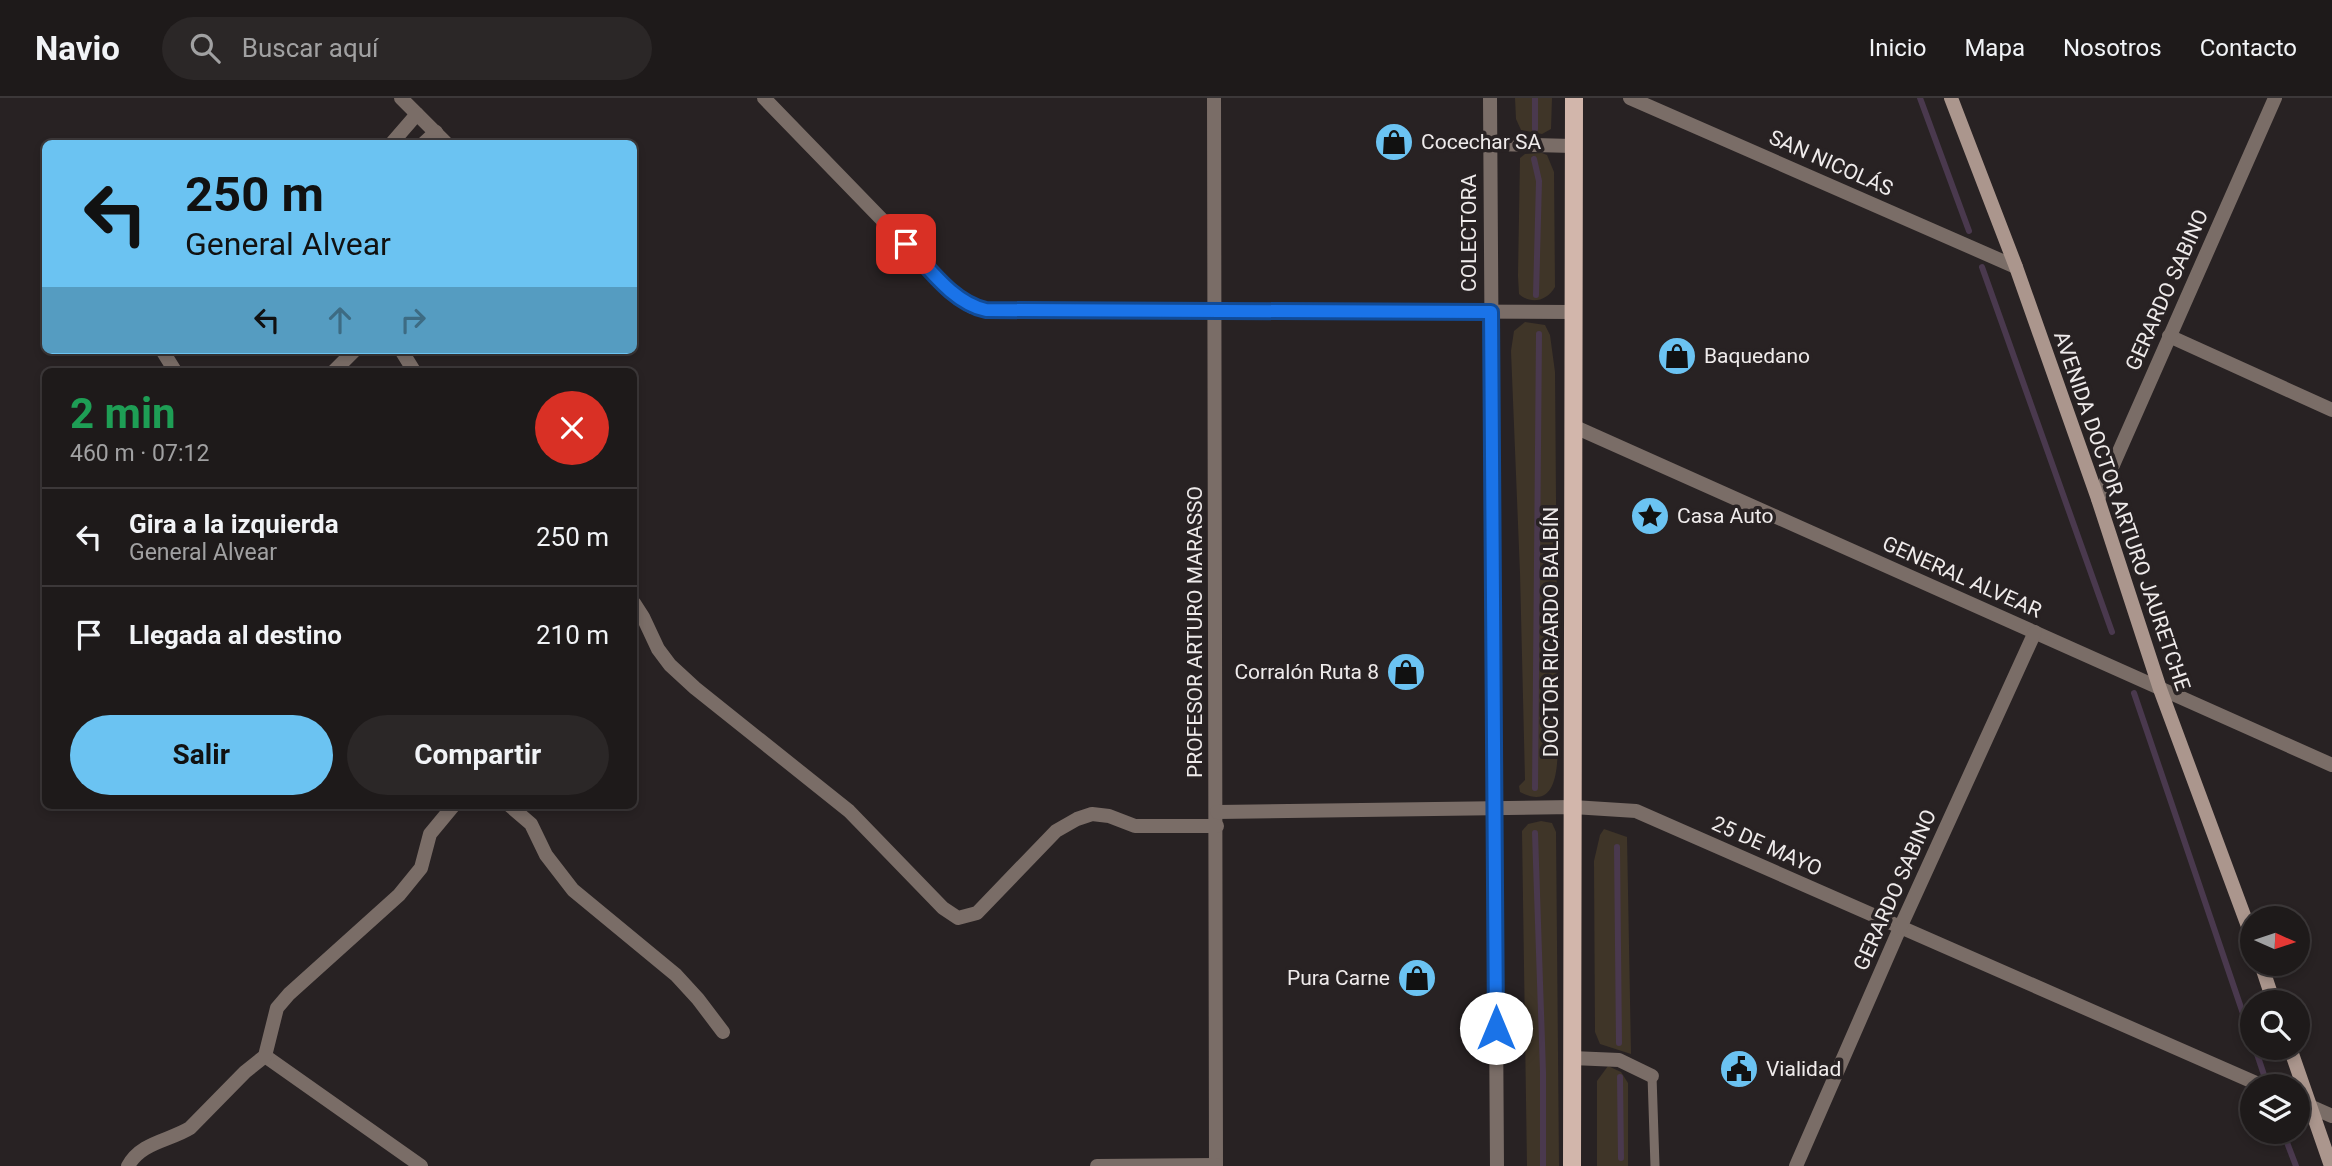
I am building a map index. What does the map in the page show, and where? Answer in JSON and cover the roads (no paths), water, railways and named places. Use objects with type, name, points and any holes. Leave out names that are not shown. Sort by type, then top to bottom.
[{"type":"main road","name":"DOCTOR RICARDO BALBÍN","points":[[1572,1166],[1574,98]]},
{"type":"main road","name":"AVENIDA DOCTOR ARTURO JAURETCHE","points":[[1951,98],[2015,267],[2098,499],[2160,689],[2240,906]]},
{"type":"main road","points":[[2310,1120],[2331,1166]]},
{"type":"street","points":[[401,98],[443,140]]},
{"type":"street","points":[[764,98],[960,299],[972,307],[986,310],[1574,312]]},
{"type":"street","name":"PROFESOR ARTURO MARASSO","points":[[1214,98],[1216,1165]]},
{"type":"street","name":"COLECTORA","points":[[1490,98],[1497,1166]]},
{"type":"street","name":"SAN NICOLÁS","points":[[1630,98],[2015,267]]},
{"type":"street","name":"GERARDO SABINO","points":[[2098,499],[2275,98]]},
{"type":"street","points":[[394,140],[417,114]]},
{"type":"street","points":[[427,140],[436,132]]},
{"type":"street","points":[[1490,144],[1573,146]]},
{"type":"street","points":[[2169,336],[2332,410]]},
{"type":"street","points":[[337,368],[351,354]]},
{"type":"street","name":"GENERAL ALVEAR","points":[[1575,426],[2332,765]]},
{"type":"street","points":[[637,609],[649,631],[637,632]]},
{"type":"street","name":"25 DE MAYO","points":[[649,631],[658,649],[678,672],[849,811],[943,908],[958,918],[977,913],[1056,831],[1092,814],[1109,816],[1135,826],[1188,827],[1217,819],[1494,808],[1573,807],[1636,811],[2240,1076]]},
{"type":"street","name":"GERARDO SABINO","points":[[1796,1166],[1900,928],[2035,632]]},
{"type":"street","points":[[128,1166],[138,1153],[150,1145],[190,1128],[245,1072],[265,1056],[277,1008],[321,964],[399,895],[421,868],[430,834],[451,809]]},
{"type":"street","points":[[514,809],[531,824],[546,855],[573,890],[676,975],[723,1031]]},
{"type":"street","points":[[265,1056],[421,1166]]},
{"type":"street","points":[[1572,1058],[1619,1059],[1652,1076]]},
{"type":"street","points":[[2310,1107],[2332,1116]]},
{"type":"street","points":[[1097,1166],[1216,1165]]},
{"type":"lane","points":[[1652,1076],[1655,1166]]},
{"type":"waterway","points":[[1535,98],[1535,129]]},
{"type":"waterway","points":[[1920,98],[1969,231]]},
{"type":"waterway","points":[[1534,159],[1539,181],[1536,295]]},
{"type":"waterway","points":[[1982,267],[2112,632]]},
{"type":"waterway","points":[[1535,788],[1539,334]]},
{"type":"waterway","points":[[2134,693],[2240,1005]]},
{"type":"waterway","points":[[1535,833],[1543,1072],[1543,1166]]},
{"type":"waterway","points":[[1617,847],[1619,1043]]},
{"type":"waterway","points":[[2259,1060],[2264,1074]]},
{"type":"waterway","points":[[1620,1077],[1621,1158]]},
{"type":"waterway","points":[[2288,1144],[2296,1166]]},
{"type":"place","name":"Cocechar SA","points":[[1394,142]]},
{"type":"place","name":"Baquedano","points":[[1677,356]]},
{"type":"place","name":"Casa Auto","points":[[1650,516]]},
{"type":"place","name":"Corralón Ruta 8","points":[[1406,672]]},
{"type":"place","name":"Pura Carne","points":[[1417,978]]},
{"type":"place","name":"Vialidad","points":[[1739,1069]]}]
